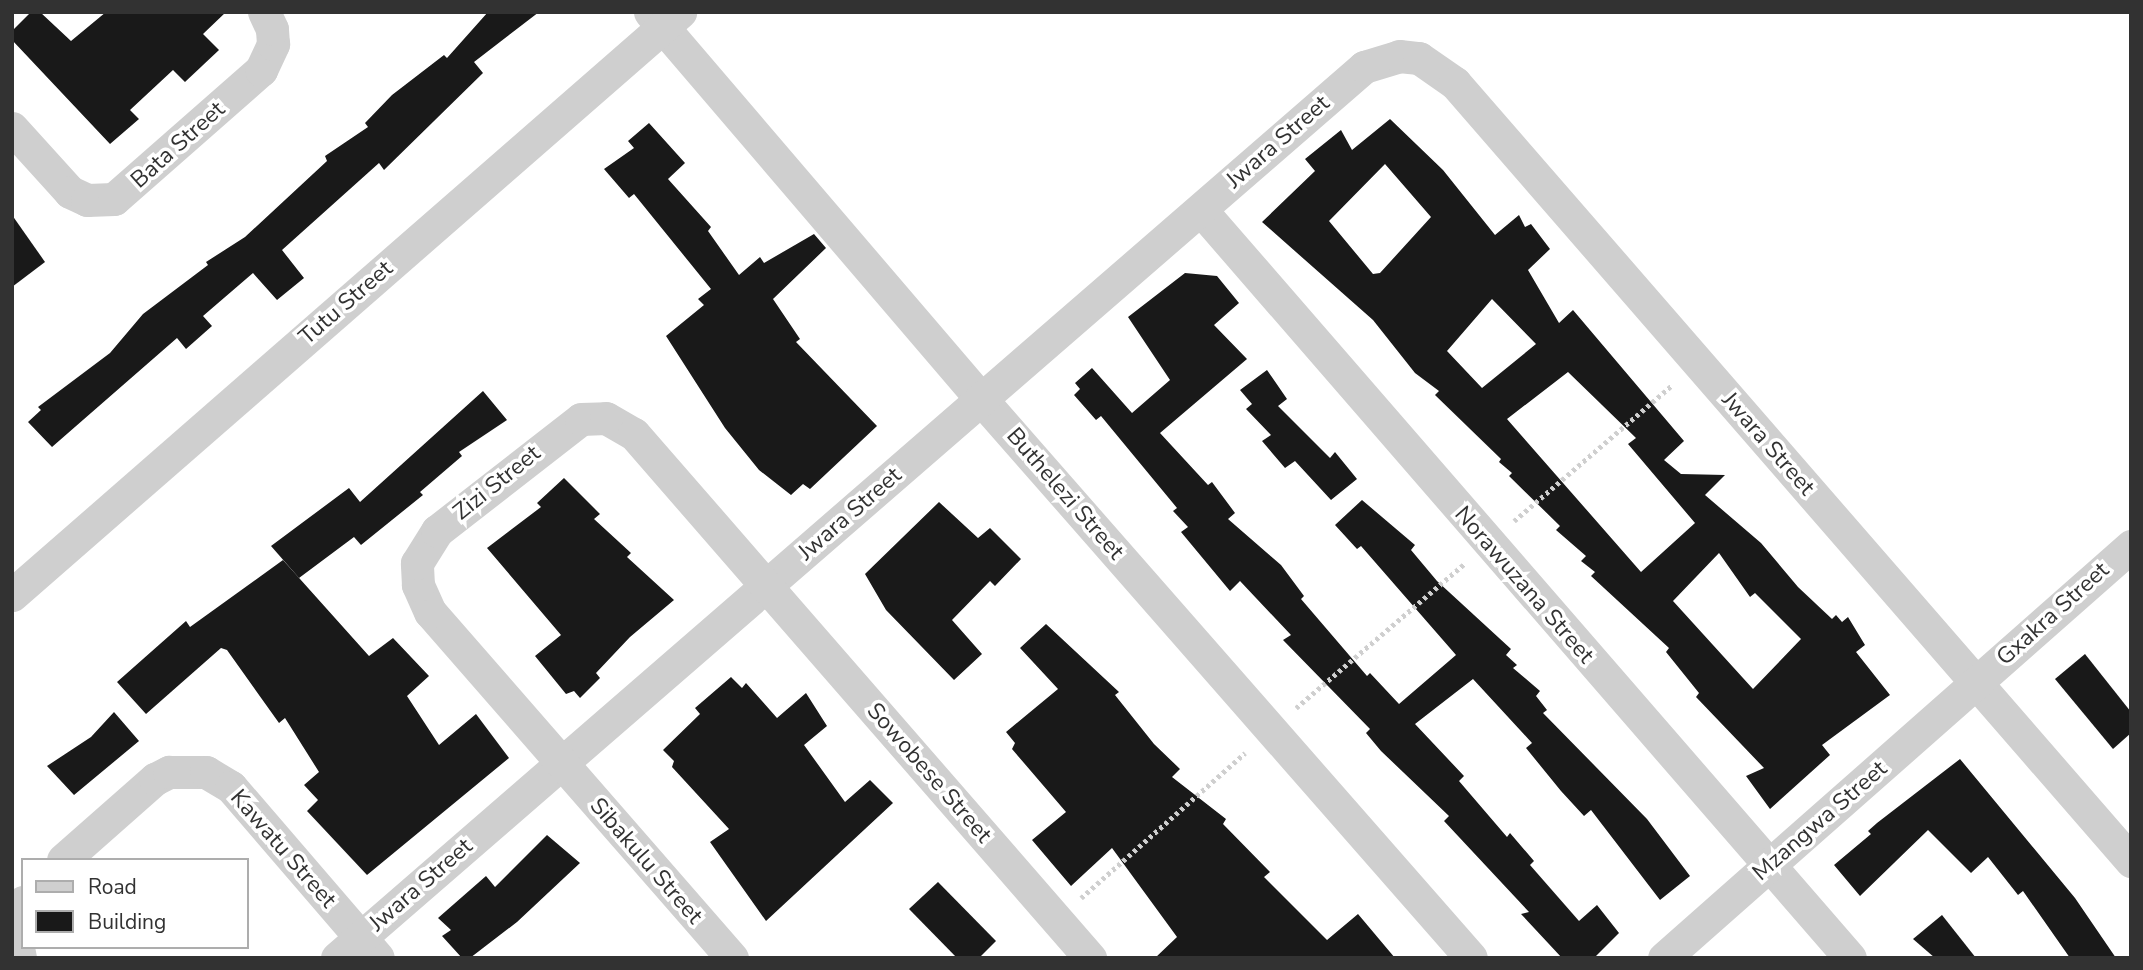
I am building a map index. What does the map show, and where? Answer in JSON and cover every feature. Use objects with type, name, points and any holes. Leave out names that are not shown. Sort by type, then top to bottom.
[{"type":"street","name":"Bata Street","points":[[12,128],[70,192],[87,200],[114,199],[261,70],[272,44],[272,29],[264,12]]},
{"type":"street","name":"Buthelezi Street","points":[[665,17],[981,399],[1471,958]]},
{"type":"street","name":"Tutu Street","points":[[12,595],[665,17]]},
{"type":"street","name":"Jwara Street","points":[[358,951],[561,764],[1364,67],[1389,58],[1419,58],[1455,83],[2131,861]]},
{"type":"street","name":"Norawuzana Street","points":[[1201,210],[1488,544],[1850,958]]},
{"type":"street","name":"Zizi Street","points":[[561,764],[430,612],[418,584],[417,563],[437,531],[569,424],[606,418],[634,434],[767,587]]},
{"type":"street","name":"Gxakra Street","points":[[1976,683],[2131,546]]},
{"type":"street","name":"Sowobese Street","points":[[767,587],[1090,958]]},
{"type":"street","name":"Mzangwa Street","points":[[1664,958],[1976,683]]},
{"type":"street","name":"Sibakulu Street","points":[[561,764],[732,958]]},
{"type":"street","name":"Kawatu Street","points":[[65,858],[155,779],[169,772],[206,772],[231,787],[358,951]]},
{"type":"street","points":[[20,958],[14,926],[21,907]]},
{"type":"path","points":[[1056,919],[1697,363]]},
{"type":"building","points":[[31,12],[40,12],[71,41],[106,12],[226,12],[203,34],[219,50],[185,82],[173,70],[130,110],[139,119],[110,144],[12,40],[12,31]]},
{"type":"building","points":[[488,12],[539,12],[474,62],[483,73],[384,170],[379,163],[282,250],[304,278],[277,300],[253,273],[203,316],[212,326],[186,349],[177,338],[52,447],[28,422],[41,410],[38,407],[110,353],[143,314],[208,265],[206,262],[245,237],[327,161],[325,156],[368,127],[365,123],[392,95],[444,55],[447,58]]},
{"type":"building","points":[[1390,119],[1443,170],[1495,235],[1519,215],[1525,227],[1531,224],[1550,249],[1528,270],[1559,323],[1573,310],[1684,441],[1664,460],[1681,474],[1725,475],[1705,495],[1761,543],[1798,587],[1832,619],[1836,615],[1842,622],[1848,617],[1865,645],[1856,652],[1890,695],[1822,745],[1830,755],[1770,809],[1746,776],[1764,768],[1696,697],[1699,693],[1666,652],[1669,648],[1591,576],[1595,572],[1581,561],[1586,556],[1556,530],[1560,526],[1509,476],[1512,473],[1499,462],[1501,459],[1435,395],[1439,391],[1415,373],[1373,320],[1262,222],[1315,171],[1305,159],[1341,130],[1352,150]],"holes":[[[1385,164],[1431,217],[1380,273],[1373,274],[1329,221]],[[1492,299],[1536,344],[1482,388],[1447,351]],[[1568,372],[1636,438],[1628,444],[1695,523],[1641,572],[1507,419]],[[1719,553],[1750,597],[1755,593],[1801,639],[1753,689],[1673,601]]]},
{"type":"building","points":[[649,123],[685,163],[668,179],[711,227],[708,231],[739,275],[760,257],[764,263],[814,234],[826,248],[773,299],[800,339],[796,342],[877,426],[810,489],[803,484],[791,495],[759,470],[725,428],[666,336],[704,305],[698,299],[711,289],[634,194],[629,198],[604,169],[634,148],[628,141]]},
{"type":"building","points":[[12,215],[45,262],[12,287]]},
{"type":"building","points":[[1185,273],[1217,276],[1239,303],[1214,325],[1247,359],[1160,433],[1208,485],[1212,482],[1235,513],[1228,519],[1281,565],[1304,596],[1301,599],[1367,676],[1370,673],[1399,704],[1456,655],[1361,546],[1357,549],[1335,525],[1362,500],[1415,545],[1411,550],[1437,581],[1511,649],[1506,655],[1517,665],[1513,668],[1540,691],[1536,696],[1547,710],[1543,713],[1647,819],[1690,876],[1660,900],[1591,810],[1584,816],[1561,791],[1526,748],[1532,743],[1473,679],[1415,724],[1464,776],[1459,781],[1507,837],[1510,833],[1534,861],[1530,865],[1579,921],[1597,905],[1619,933],[1594,958],[1562,958],[1521,914],[1529,912],[1444,821],[1449,816],[1381,751],[1366,733],[1370,729],[1283,640],[1291,635],[1240,581],[1230,591],[1181,532],[1188,527],[1173,511],[1177,508],[1101,416],[1096,420],[1074,395],[1080,389],[1075,383],[1092,368],[1132,413],[1170,380],[1128,317]]},
{"type":"building","points":[[1267,370],[1287,399],[1278,406],[1330,458],[1335,452],[1357,479],[1331,500],[1295,461],[1285,468],[1262,441],[1271,435],[1246,409],[1252,404],[1240,390]]},
{"type":"building","points":[[483,391],[507,420],[459,452],[462,456],[420,492],[423,495],[361,545],[354,537],[299,578],[271,546],[349,488],[360,502]]},
{"type":"building","points":[[564,478],[600,514],[594,519],[631,553],[627,557],[674,600],[630,637],[596,673],[600,678],[580,698],[574,691],[566,694],[535,656],[561,635],[487,548],[541,507],[537,503]]},
{"type":"building","points":[[939,502],[978,538],[990,528],[1021,559],[995,586],[990,581],[952,620],[982,654],[954,680],[886,610],[865,574]]},
{"type":"building","points":[[283,560],[369,656],[393,638],[429,676],[407,696],[439,745],[476,714],[509,758],[367,875],[307,811],[318,800],[304,785],[319,772],[285,718],[279,723],[227,650],[221,648],[146,714],[117,682],[186,621],[190,627]]},
{"type":"building","points":[[1046,624],[1119,692],[1115,695],[1154,744],[1180,769],[1172,777],[1226,819],[1223,824],[1270,872],[1264,877],[1327,940],[1358,914],[1395,958],[1155,958],[1177,937],[1112,848],[1071,886],[1032,840],[1066,812],[1012,749],[1015,743],[1006,732],[1058,689],[1020,648]]},
{"type":"building","points":[[2085,654],[2131,712],[2131,733],[2113,749],[2055,679]]},
{"type":"building","points":[[731,677],[742,688],[746,683],[777,718],[806,693],[827,726],[804,745],[845,802],[870,780],[893,803],[766,921],[710,842],[729,829],[672,767],[674,761],[663,750],[700,714],[695,708]]},
{"type":"building","points":[[114,712],[139,741],[74,795],[47,766],[91,737]]},
{"type":"building","points":[[1960,759],[2075,898],[2116,958],[2070,958],[2023,891],[2018,895],[1988,857],[1971,873],[1928,830],[1860,896],[1834,865],[1871,834],[1868,831],[1877,823]]},
{"type":"building","points":[[547,835],[580,863],[517,922],[470,958],[462,958],[442,936],[451,930],[438,918],[486,876],[495,887]]},
{"type":"building","points":[[938,882],[996,941],[979,958],[957,958],[909,909]]},
{"type":"building","points":[[1942,915],[1976,958],[1935,958],[1913,939]]}]
